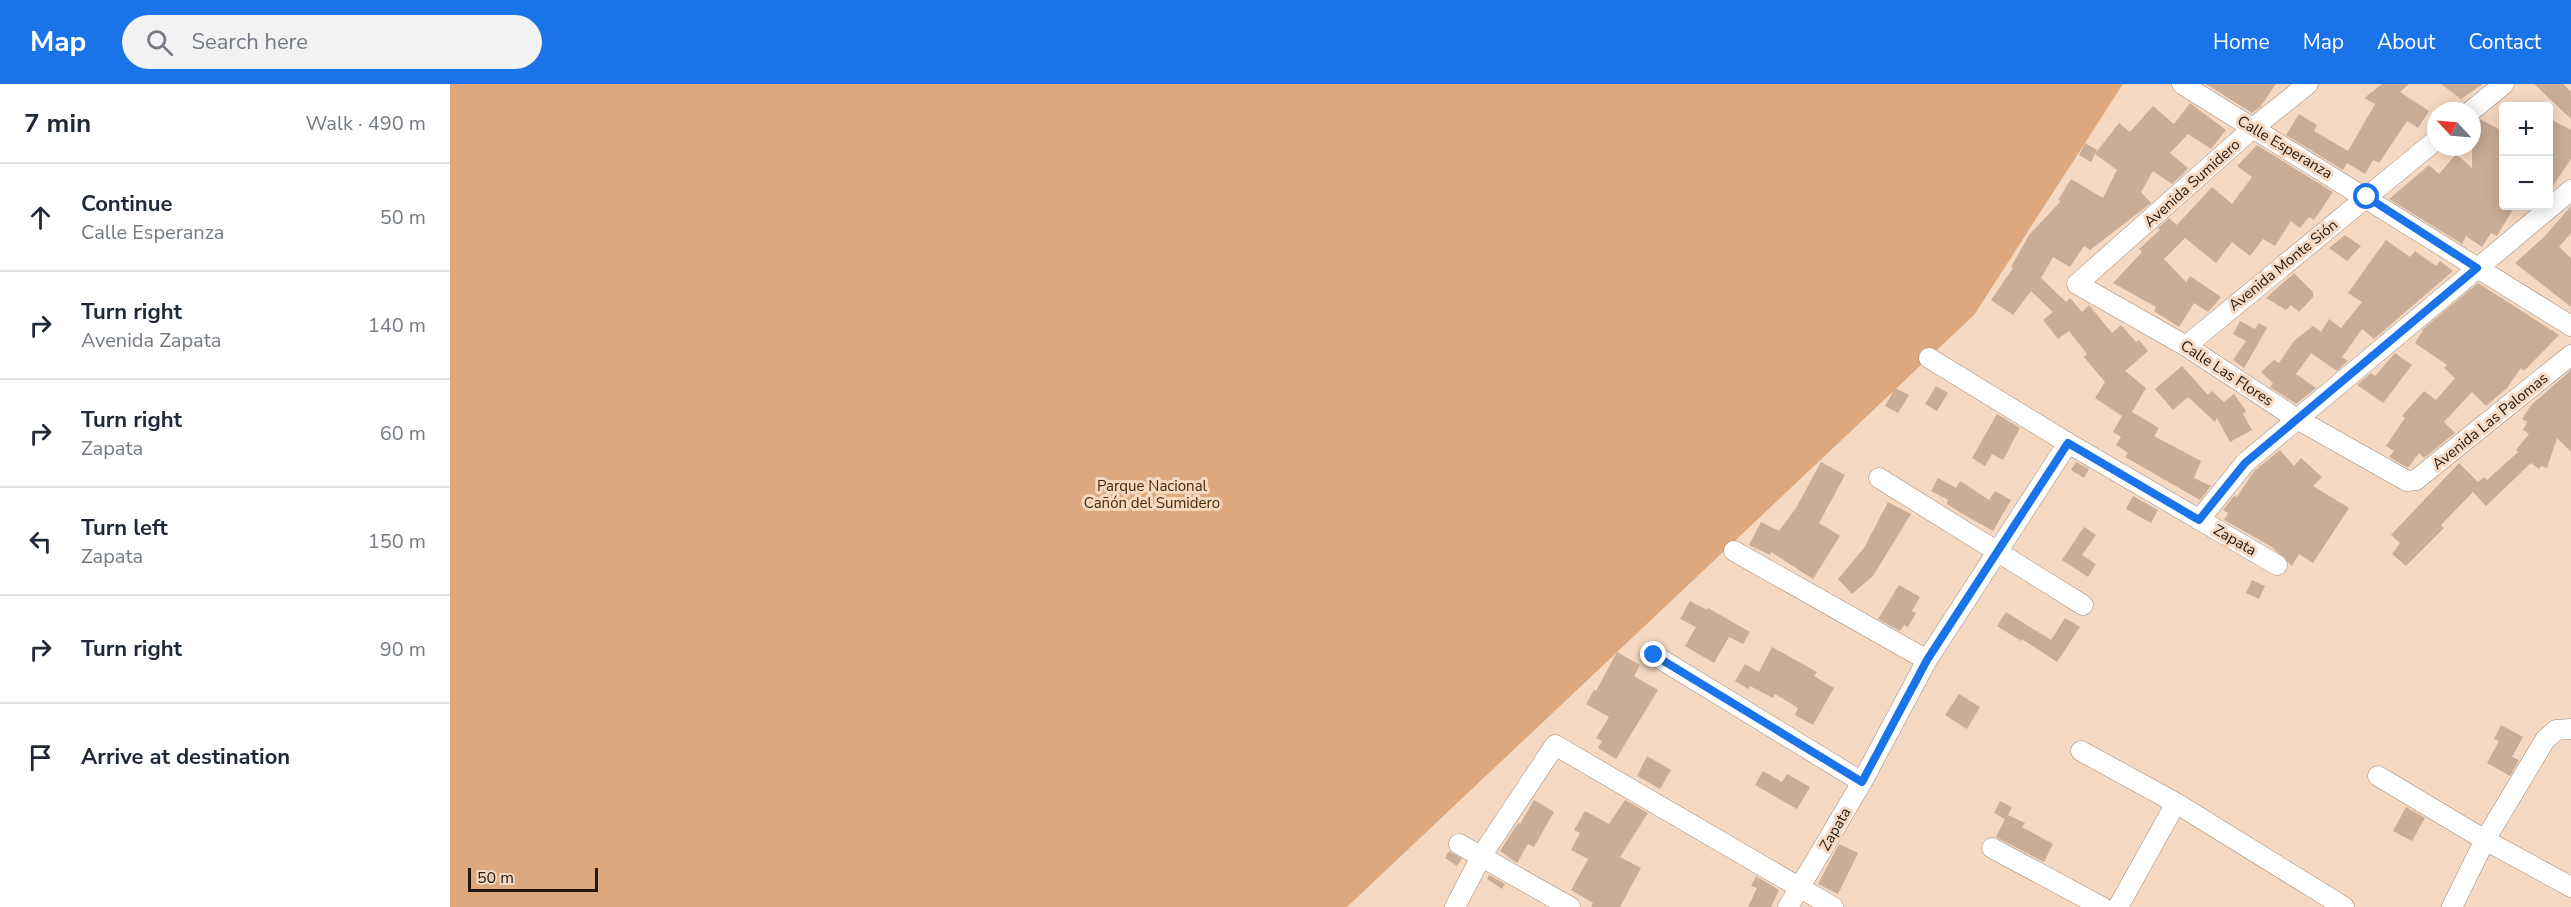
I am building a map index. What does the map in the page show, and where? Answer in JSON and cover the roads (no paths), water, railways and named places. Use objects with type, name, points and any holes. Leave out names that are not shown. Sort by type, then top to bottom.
[{"type":"street","name":"Calle Esperanza","points":[[2182,84],[2571,326]]},
{"type":"street","name":"Avenida Sumidero","points":[[2077,284],[2253,128],[2308,84]]},
{"type":"street","points":[[2481,103],[2504,84]]},
{"type":"street","name":"Avenida Monte Sión","points":[[2186,346],[2427,147]]},
{"type":"street","points":[[2199,520],[2245,463],[2571,190]]},
{"type":"street","name":"Calle Las Flores","points":[[2077,284],[2186,346],[2297,419],[2406,481]]},
{"type":"street","name":"Avenida Las Palomas","points":[[2406,481],[2416,480],[2571,355]]},
{"type":"street","name":"Zapata","points":[[1929,358],[2068,443],[2277,565]]},
{"type":"street","name":"Zapata","points":[[1788,907],[1862,782],[1927,660],[2068,443]]},
{"type":"street","points":[[1879,478],[2083,605]]},
{"type":"street","points":[[1734,551],[1927,660]]},
{"type":"street","points":[[1654,655],[1862,782]]},
{"type":"street","points":[[2452,907],[2485,840],[2545,740],[2556,730],[2571,729]]},
{"type":"street","points":[[1455,907],[1482,855],[1555,745],[1833,907]]},
{"type":"street","points":[[2081,751],[2176,803],[2344,907]]},
{"type":"street","points":[[2378,776],[2485,840],[2571,886]]},
{"type":"street","points":[[2118,907],[2176,803]]},
{"type":"street","points":[[1459,844],[1570,907]]},
{"type":"street","points":[[1992,848],[2102,907]]},
{"type":"park label","name":"Parque Nacional Cañón del Sumidero","points":[[1152,494]]}]
